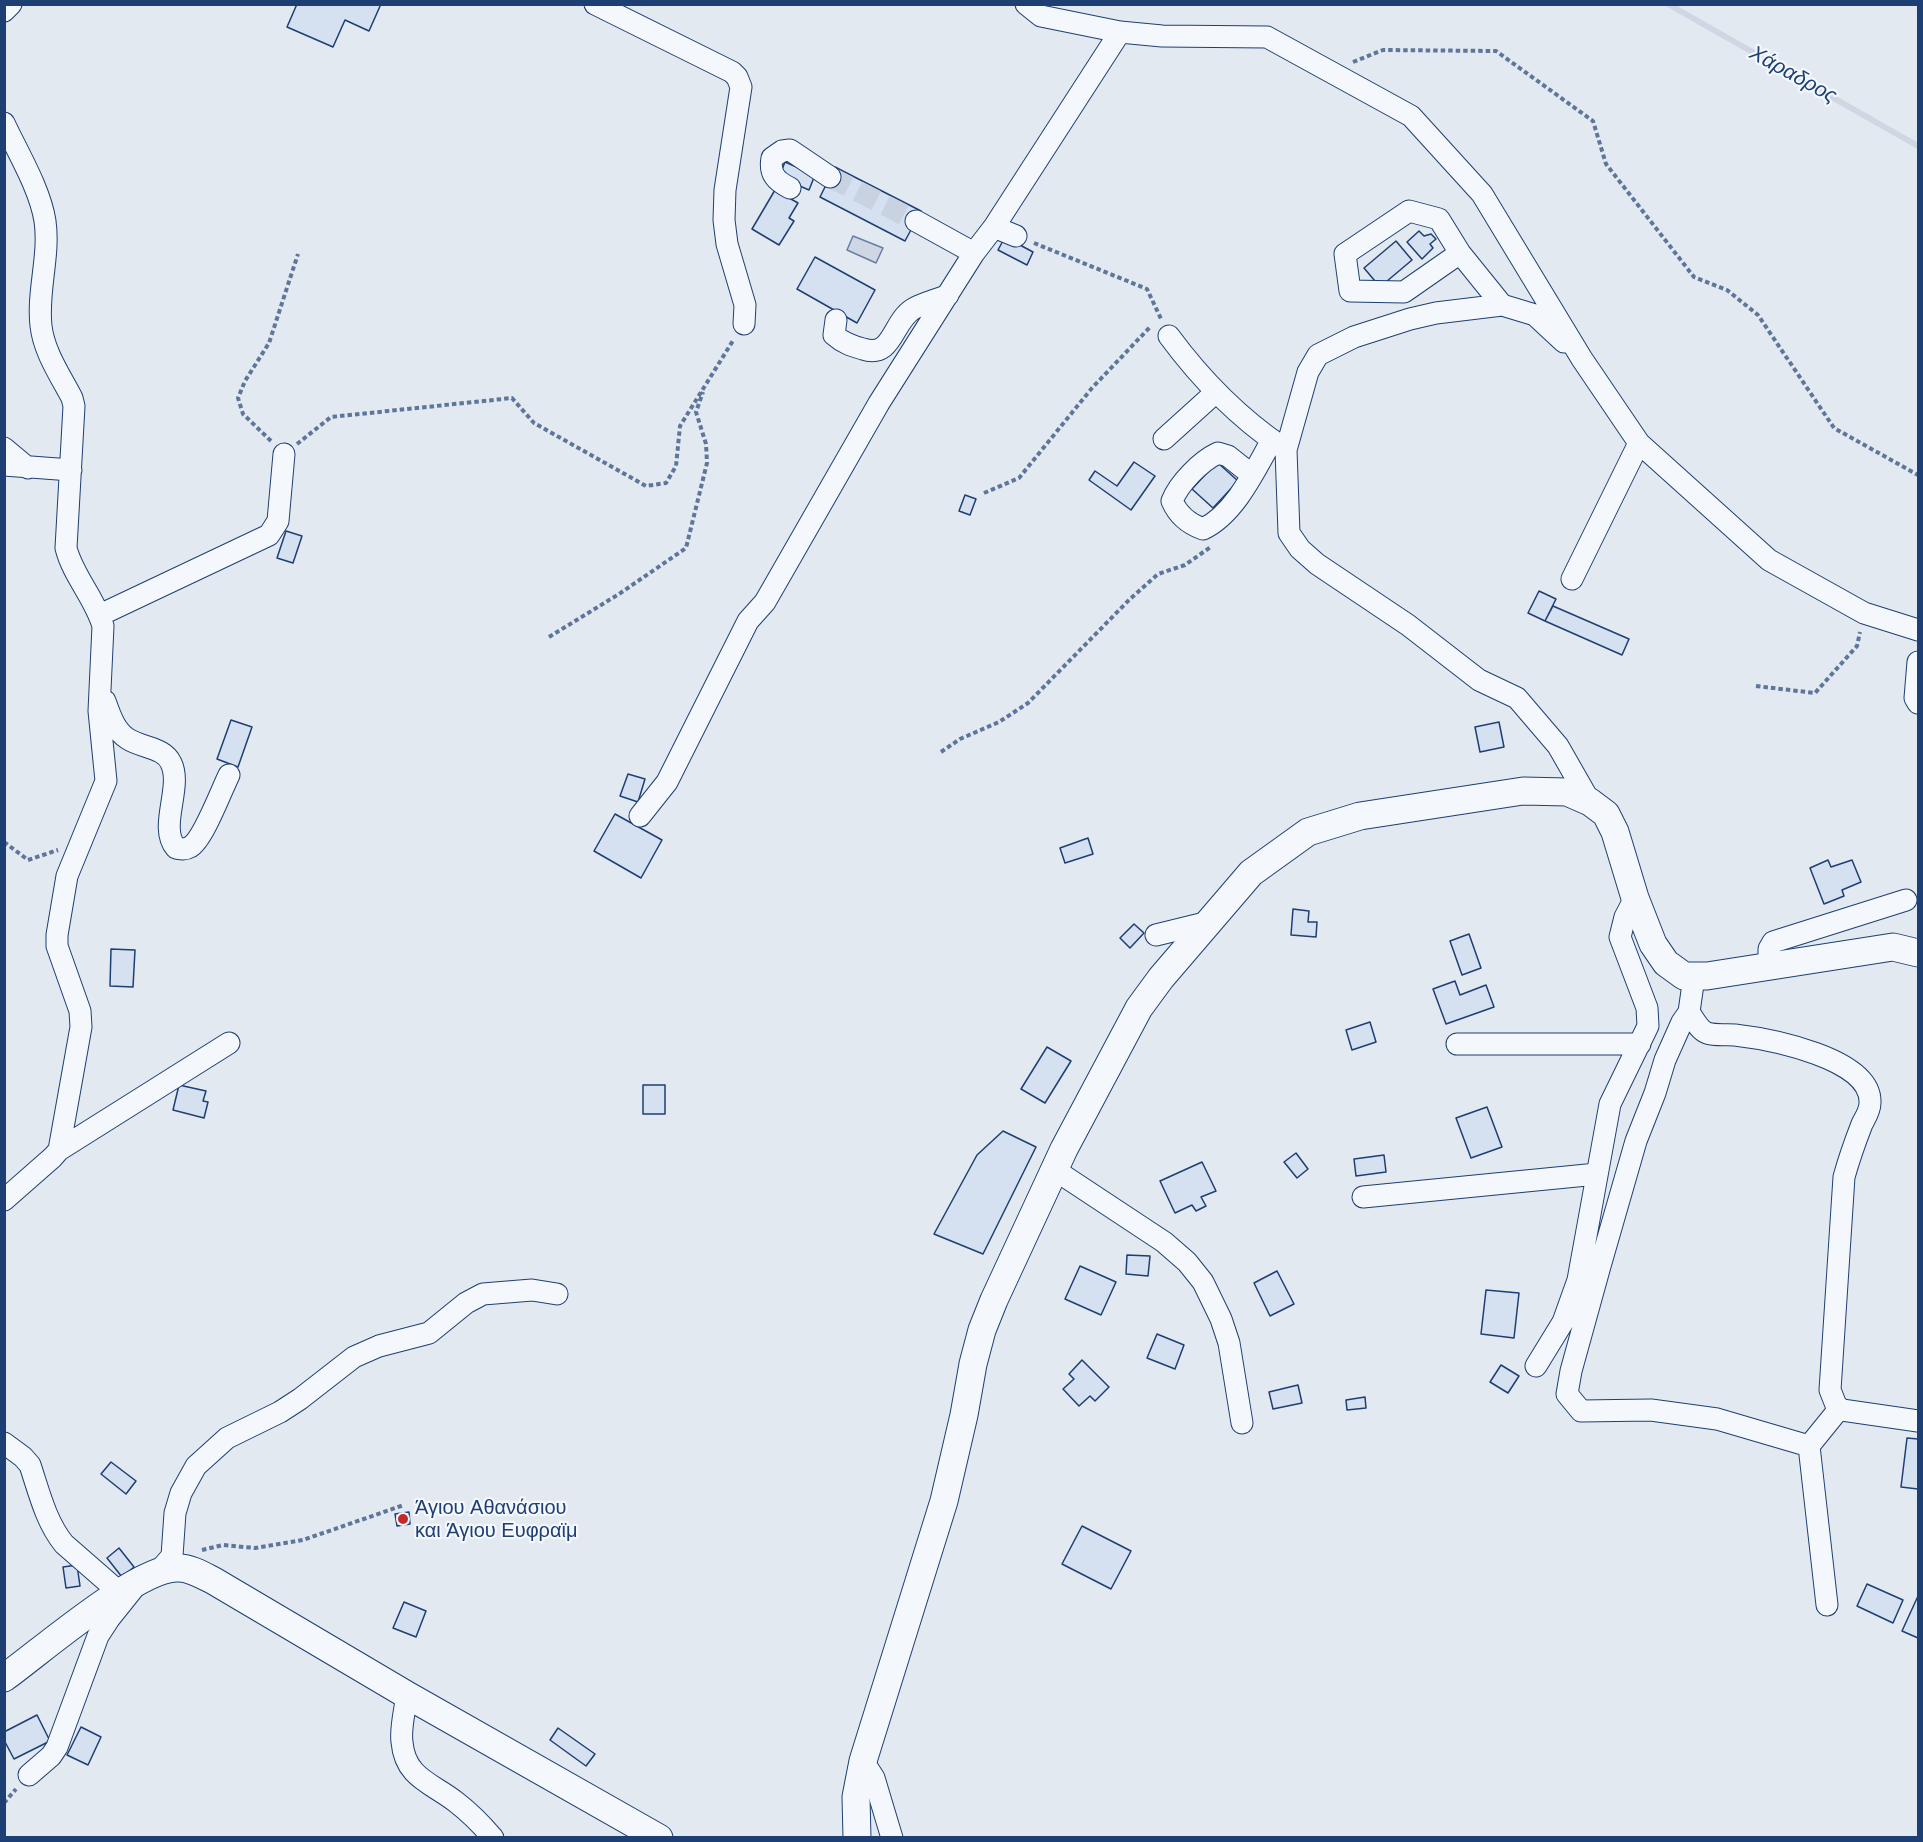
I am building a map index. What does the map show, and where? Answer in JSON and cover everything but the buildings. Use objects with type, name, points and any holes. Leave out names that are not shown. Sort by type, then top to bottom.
[{"type":"main road","points":[[857,1838],[856,1797],[863,1761],[944,1501],[982,1330],[994,1300],[1055,1170],[1139,1008],[1161,978],[1251,873],[1308,832],[1360,816],[1522,791],[1567,792],[1590,802],[1606,814],[1615,832],[1635,898],[1653,944],[1666,963],[1684,976],[1694,977],[1893,947],[1918,952]]},
{"type":"main road","points":[[4,1678],[147,1575],[178,1567],[204,1576],[407,1695],[659,1838]]},
{"type":"street","points":[[4,11],[11,4]]},
{"type":"street","points":[[595,4],[732,72],[740,82],[725,190],[724,220],[727,244],[745,305],[744,324]]},
{"type":"street","points":[[1026,4],[1041,16],[1120,32],[1161,36],[1267,37],[1412,116],[1482,194],[1582,359],[1639,443],[1769,560],[1864,613],[1918,630]]},
{"type":"street","points":[[640,816],[667,782],[748,621],[765,602],[879,403],[974,253],[994,227],[1120,32]]},
{"type":"street","points":[[4,123],[39,199],[44,218],[47,242],[41,326],[45,347],[74,406],[66,548],[74,570],[100,615],[103,626],[99,711],[106,781],[67,876],[57,935],[57,946],[80,1011],[81,1027],[58,1150],[53,1158],[4,1200]]},
{"type":"street","points":[[790,188],[777,181],[771,167],[772,158],[782,151],[790,150],[830,177]]},
{"type":"street","points":[[1460,253],[1404,292],[1350,291],[1345,254],[1409,211],[1439,219],[1460,253],[1502,305]]},
{"type":"street","points":[[916,221],[974,253]]},
{"type":"street","points":[[994,227],[1016,236]]},
{"type":"street","points":[[836,320],[834,336],[843,343],[879,352],[885,347],[898,324],[912,309],[948,295]]},
{"type":"street","points":[[1252,475],[1279,445],[1308,372],[1318,355],[1354,337],[1410,319],[1502,305],[1535,315],[1582,359]]},
{"type":"street","points":[[1165,327],[1184,356],[1216,392],[1279,445],[1289,532],[1300,549],[1317,564],[1408,625],[1479,680],[1517,698],[1558,746],[1590,802]]},
{"type":"street","points":[[1164,439],[1216,392]]},
{"type":"street","points":[[1572,579],[1639,443]]},
{"type":"street","points":[[4,448],[28,468]]},
{"type":"street","points":[[100,615],[269,535],[278,521],[284,454]]},
{"type":"street","points":[[4,465],[71,470]]},
{"type":"street","points":[[1918,662],[1915,698],[1918,703]]},
{"type":"street","points":[[100,689],[116,728],[129,740],[167,756],[173,765],[169,837],[176,848],[183,849],[191,846],[199,838],[229,775]]},
{"type":"street","points":[[1536,1366],[1563,1322],[1578,1280],[1610,1104],[1648,1026],[1647,1008],[1620,937],[1625,917],[1635,898]]},
{"type":"street","points":[[1769,966],[1769,949],[1773,942],[1906,900]]},
{"type":"street","points":[[1156,935],[1209,922]]},
{"type":"street","points":[[1694,977],[1689,1012],[1665,1060],[1636,1141],[1571,1371],[1567,1394],[1581,1411],[1651,1410],[1717,1419],[1809,1446]]},
{"type":"street","points":[[1689,1012],[1701,1028],[1708,1033],[1734,1034],[1782,1043],[1829,1058],[1862,1078],[1870,1100],[1844,1177],[1830,1390],[1839,1409],[1847,1412],[1918,1421]]},
{"type":"street","points":[[58,1150],[229,1043]]},
{"type":"street","points":[[1457,1044],[1640,1044]]},
{"type":"street","points":[[1055,1170],[1164,1242],[1187,1262],[1203,1282],[1221,1319],[1229,1343],[1242,1423]]},
{"type":"street","points":[[1363,1197],[1597,1174]]},
{"type":"street","points":[[29,1775],[57,1748],[98,1636],[147,1575],[195,1466],[227,1438],[300,1400],[354,1357],[379,1346],[429,1333],[466,1303],[483,1294],[532,1290],[557,1294]]},
{"type":"street","points":[[1827,1605],[1809,1446],[1839,1409]]},
{"type":"street","points":[[4,1443],[23,1456],[30,1465],[51,1526],[64,1544],[147,1575]]},
{"type":"street","points":[[407,1695],[401,1741],[405,1758],[411,1769],[419,1778],[455,1801],[493,1838]]},
{"type":"street","points":[[863,1761],[874,1778],[892,1838]]},
{"type":"path","points":[[1330,71],[1383,50],[1496,51],[1593,121],[1606,164],[1694,277],[1727,290],[1758,315],[1834,428],[1918,475]]},
{"type":"path","points":[[984,493],[1019,478],[1092,388],[1165,327],[1147,289],[1016,236]]},
{"type":"path","points":[[298,255],[269,343],[245,381],[238,398],[243,414],[284,454],[332,417],[512,398],[534,423],[646,486],[666,483],[676,466],[680,426],[744,324]]},
{"type":"path","points":[[549,637],[619,594],[686,548],[706,463],[706,444],[696,412],[704,389]]},
{"type":"path","points":[[941,752],[960,739],[999,722],[1028,702],[1130,599],[1158,574],[1185,565],[1214,544]]},
{"type":"path","points":[[1756,686],[1815,693],[1857,646],[1864,613]]},
{"type":"path","points":[[4,842],[28,860],[58,850]]},
{"type":"path","points":[[147,1575],[223,1545],[255,1548],[303,1540],[404,1505]]},
{"type":"shaded area","points":[[4,5],[1918,5],[1918,1837],[5,1837]]},
{"type":"shaded area","points":[[853,236],[883,248],[876,263],[847,250]]},
{"type":"waterway","name":"Χάραδρος","points":[[1668,4],[1918,146]]},
{"type":"tunnel","points":[[830,177],[916,221]]},
{"type":"place","name":"Άγιου Αθανάσιου και Άγιου Ευφραϊμ","points":[[403,1519]]}]
